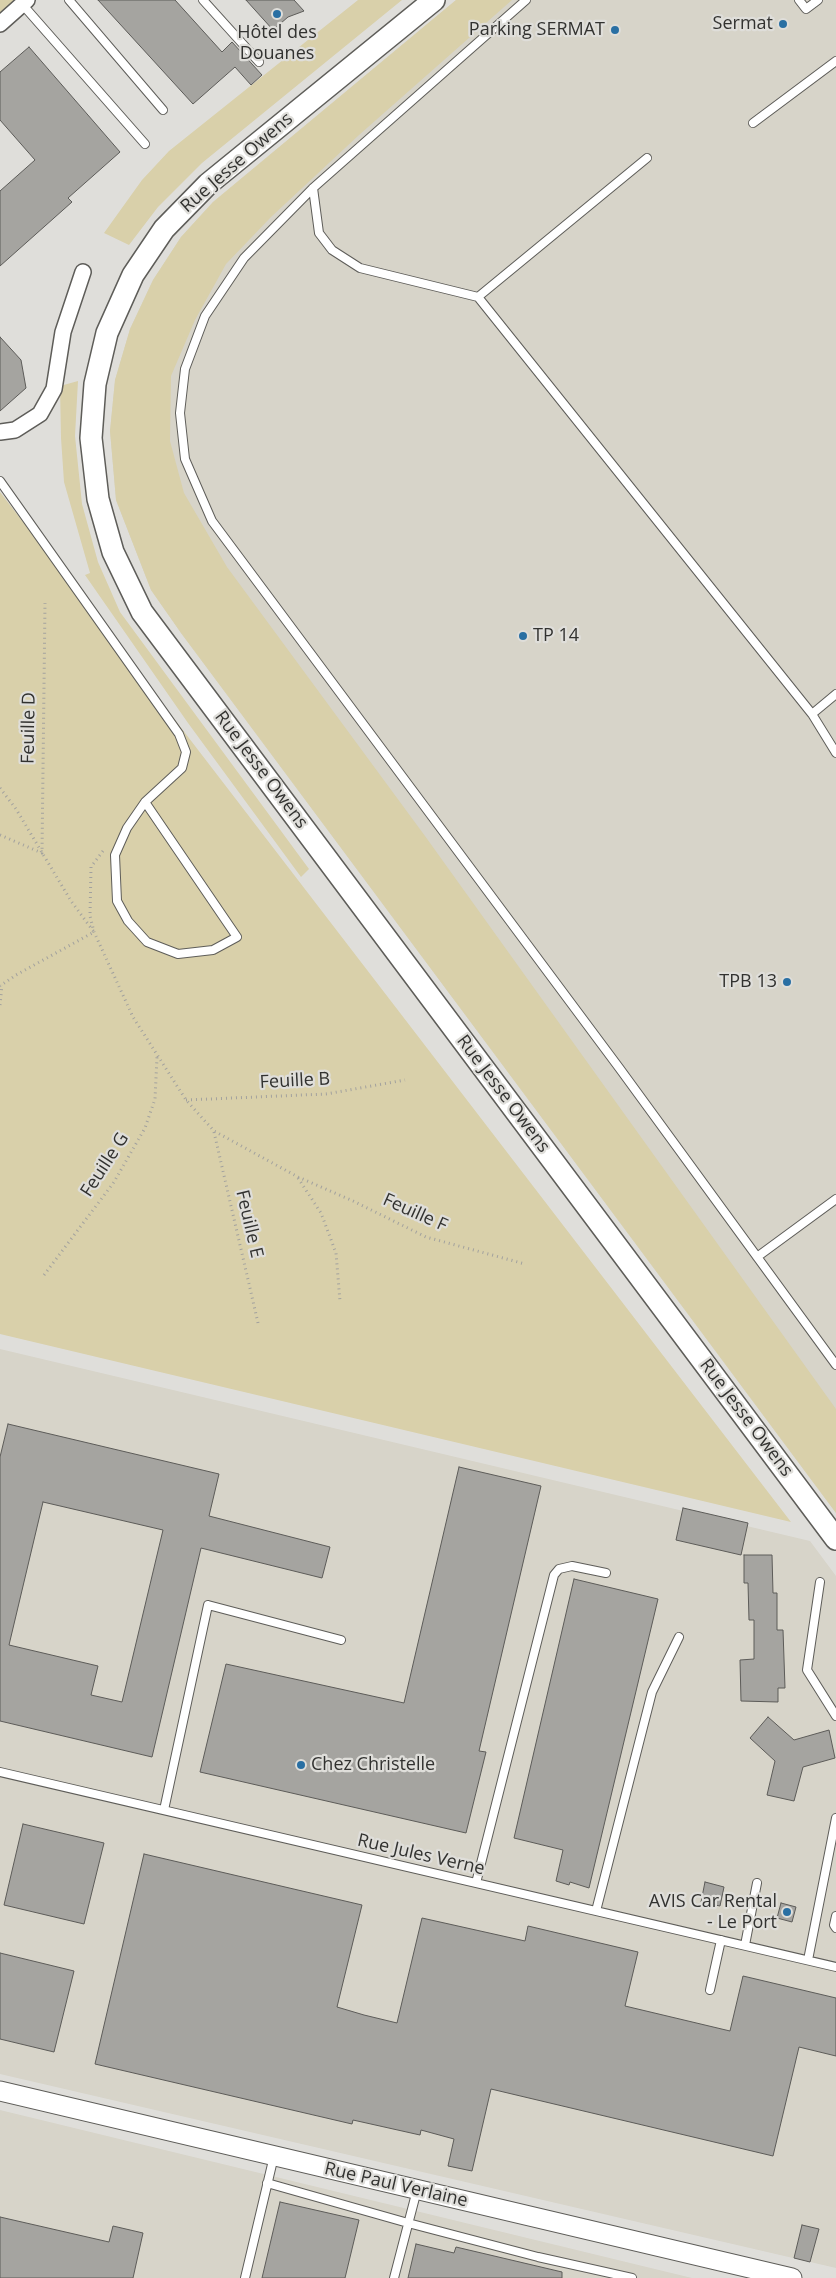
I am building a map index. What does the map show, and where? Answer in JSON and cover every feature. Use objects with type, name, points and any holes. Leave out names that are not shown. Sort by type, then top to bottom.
[{"type":"main road","name":"Rue Jesse Owens","points":[[434,0],[208,184],[164,229],[133,275],[107,332],[96,384],[91,438],[98,499],[113,552],[142,612],[836,1539]]},
{"type":"street","points":[[0,24],[24,2]]},
{"type":"street","points":[[0,432],[15,430],[40,414],[54,389],[63,332],[83,272]]},
{"type":"street","name":"Rue Paul Verlaine","points":[[0,2091],[792,2278]]},
{"type":"lane","points":[[69,0],[163,110]]},
{"type":"lane","points":[[203,0],[259,62]]},
{"type":"lane","points":[[526,0],[313,188],[244,258],[205,316],[185,369],[180,413],[186,459],[212,520],[836,1365]]},
{"type":"lane","points":[[799,0],[806,9],[818,0]]},
{"type":"lane","points":[[24,2],[145,144]]},
{"type":"lane","points":[[753,123],[836,61]]},
{"type":"lane","points":[[478,297],[647,158]]},
{"type":"lane","points":[[313,188],[319,233],[332,250],[360,268],[478,297],[812,714],[836,753]]},
{"type":"lane","points":[[0,481],[179,734],[186,752],[182,768],[145,802],[127,828],[115,855],[117,901],[128,921],[147,942],[178,954],[213,950],[237,937],[145,802]]},
{"type":"lane","points":[[812,714],[836,694]]},
{"type":"lane","points":[[757,1257],[836,1199]]},
{"type":"lane","points":[[476,1883],[554,1575],[559,1569],[572,1566],[606,1573]]},
{"type":"lane","points":[[820,1582],[807,1670],[836,1716]]},
{"type":"lane","points":[[164,1810],[208,1605],[341,1640]]},
{"type":"lane","points":[[596,1911],[652,1692],[679,1637]]},
{"type":"lane","name":"Rue Jules Verne","points":[[0,1772],[836,1967]]},
{"type":"lane","points":[[808,1960],[836,1818]]},
{"type":"lane","points":[[745,1945],[757,1883]]},
{"type":"lane","points":[[836,1916],[834,1925],[836,1928]]},
{"type":"lane","points":[[710,1990],[721,1940]]},
{"type":"lane","points":[[245,2278],[274,2156]]},
{"type":"lane","points":[[267,2183],[538,2257],[632,2278]]},
{"type":"lane","points":[[394,2278],[417,2190]]},
{"type":"path","name":"Feuille D","points":[[42,854],[45,604]]},
{"type":"path","points":[[0,788],[16,809],[70,901],[94,932]]},
{"type":"path","points":[[127,828],[102,851],[91,867],[90,916],[94,932],[133,1017],[157,1057],[186,1100],[214,1131]]},
{"type":"path","points":[[0,835],[42,854]]},
{"type":"path","points":[[0,1005],[1,986],[16,974],[94,932]]},
{"type":"path","name":"Feuille G","points":[[44,1275],[114,1182],[145,1128],[155,1098],[157,1057]]},
{"type":"path","name":"Feuille B","points":[[186,1100],[326,1094],[405,1080]]},
{"type":"path","name":"Feuille F","points":[[214,1131],[298,1177],[353,1201],[426,1237],[525,1264]]},
{"type":"path","name":"Feuille E","points":[[214,1131],[258,1323]]},
{"type":"path","points":[[298,1177],[321,1213],[336,1253],[340,1301]]},
{"type":"shaded area","points":[[0,0],[17,0],[0,15]]},
{"type":"shaded area","points":[[358,0],[402,0],[202,163],[158,207],[129,245],[104,233],[142,180],[169,151]]},
{"type":"shaded area","points":[[456,0],[836,0],[836,1513],[181,633],[151,590],[116,500],[110,431],[115,380],[130,329],[153,280],[181,237],[213,202]]},
{"type":"shaded area","points":[[456,0],[512,0],[359,135],[271,217],[226,264],[195,320],[171,376],[170,441],[184,493],[227,567],[425,836],[836,1409],[836,1513],[181,633],[151,590],[116,500],[110,431],[115,380],[130,329],[153,280],[181,237],[213,202]]},
{"type":"shaded area","points":[[78,381],[75,436],[82,504],[98,562],[120,612],[309,869],[301,877],[188,723],[85,575],[90,573],[64,482],[61,438],[60,386]]},
{"type":"shaded area","points":[[0,492],[791,1522],[0,1334]]},
{"type":"shaded area","points":[[0,1349],[810,1541],[836,1576],[836,2268],[0,2074]]},
{"type":"shaded area","points":[[0,2110],[692,2278],[0,2278]]},
{"type":"building","points":[[98,0],[175,0],[222,52],[232,42],[262,75],[251,85],[235,67],[193,104]]},
{"type":"building","name":"Hôtel des Douanes","points":[[246,0],[294,0],[304,11],[288,17],[273,30]]},
{"type":"building","points":[[29,47],[120,152],[68,198],[72,202],[0,266],[0,191],[35,160],[0,120],[0,72]]},
{"type":"building","points":[[0,337],[21,360],[26,388],[0,411]]},
{"type":"building","points":[[8,1424],[219,1474],[209,1516],[330,1547],[322,1578],[201,1548],[152,1757],[0,1721],[0,1457]],"holes":[[[43,1502],[163,1530],[122,1702],[91,1695],[98,1666],[9,1645]]]},
{"type":"building","points":[[459,1467],[541,1486],[479,1751],[486,1752],[466,1833],[200,1772],[226,1664],[404,1703]]},
{"type":"building","points":[[683,1508],[748,1523],[741,1555],[676,1540]]},
{"type":"building","points":[[744,1555],[772,1555],[773,1593],[777,1593],[777,1630],[783,1630],[785,1688],[778,1688],[778,1702],[741,1701],[740,1660],[754,1659],[754,1620],[749,1620],[748,1583],[744,1583]]},
{"type":"building","points":[[574,1579],[658,1599],[589,1888],[570,1882],[569,1885],[556,1881],[563,1850],[514,1838]]},
{"type":"building","points":[[768,1717],[794,1740],[829,1730],[835,1758],[803,1767],[794,1801],[767,1795],[775,1761],[750,1738]]},
{"type":"building","points":[[23,1824],[104,1843],[84,1924],[4,1905]]},
{"type":"building","points":[[144,1854],[362,1905],[337,2007],[364,2015],[397,2023],[422,1918],[525,1941],[528,1926],[638,1952],[625,2006],[730,2031],[743,1976],[836,1998],[836,2056],[799,2047],[773,2156],[491,2089],[472,2171],[448,2166],[454,2139],[421,2130],[420,2135],[353,2120],[352,2124],[95,2064]]},
{"type":"building","points":[[705,1882],[724,1887],[720,1906],[701,1902]]},
{"type":"building","name":"AVIS Car Rental - Le Port","points":[[781,1903],[796,1907],[792,1922],[777,1918]]},
{"type":"building","points":[[0,1953],[74,1971],[54,2052],[0,2039]]},
{"type":"building","points":[[280,2202],[359,2220],[345,2278],[262,2278]]},
{"type":"building","points":[[0,2217],[109,2242],[113,2226],[143,2233],[133,2278],[0,2278]]},
{"type":"building","points":[[802,2225],[819,2229],[810,2262],[794,2258]]},
{"type":"building","points":[[416,2244],[454,2253],[456,2247],[562,2272],[562,2278],[408,2278]]},
{"type":"place","name":"Hôtel des Douanes","points":[[277,14]]},
{"type":"place","name":"Sermat","points":[[783,24]]},
{"type":"place","name":"Parking SERMAT","points":[[615,30]]},
{"type":"place","name":"TP 14","points":[[523,636]]},
{"type":"place","name":"TPB 13","points":[[787,982]]},
{"type":"place","name":"Chez Christelle","points":[[301,1765]]},
{"type":"place","name":"AVIS Car Rental - Le Port","points":[[787,1912]]}]
